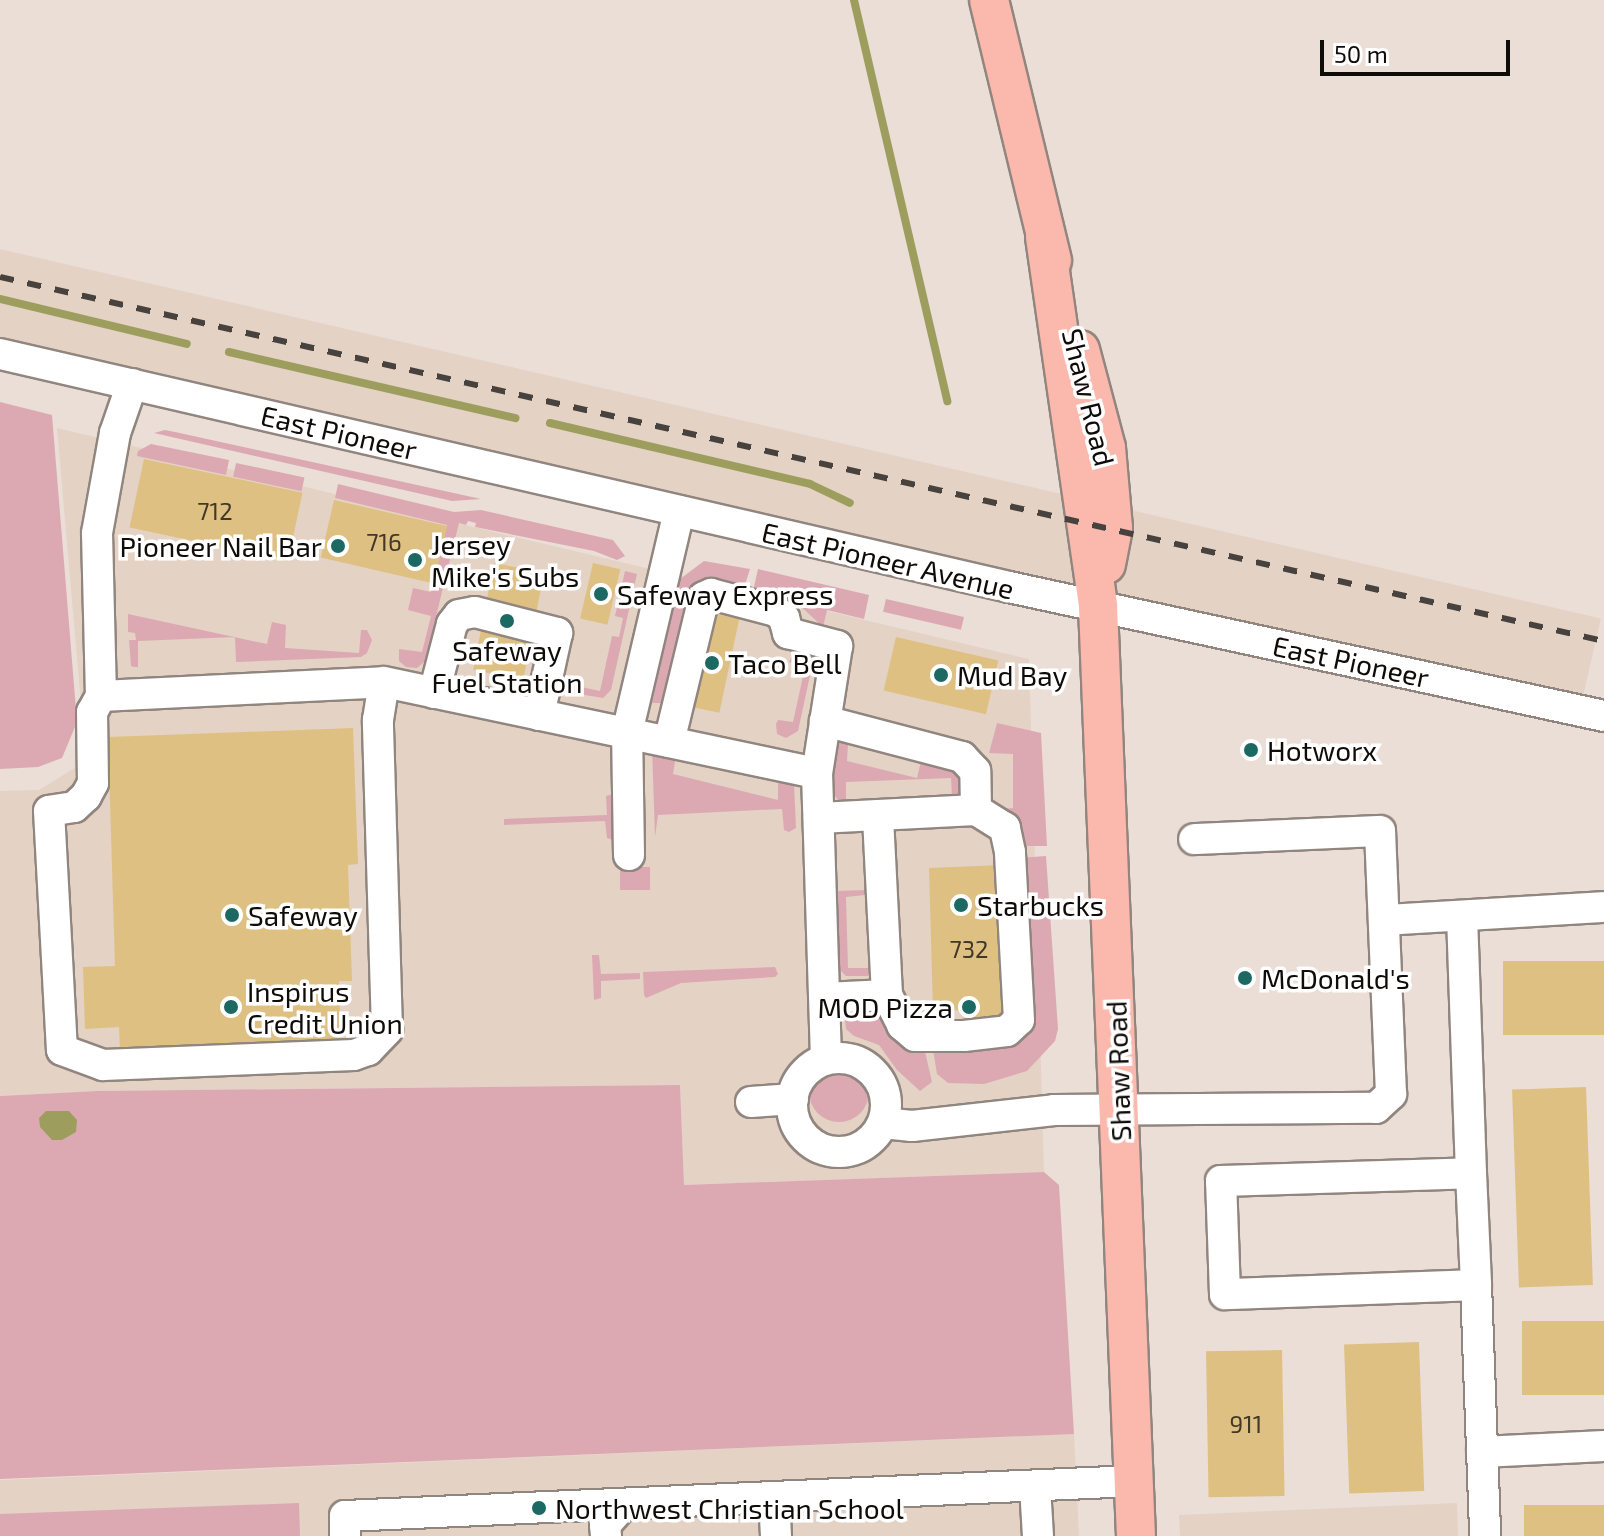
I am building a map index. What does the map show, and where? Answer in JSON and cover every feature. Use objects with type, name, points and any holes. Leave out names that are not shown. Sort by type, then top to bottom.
[{"type":"main road","name":"Shaw Road","points":[[989,0],[1045,237],[1088,373],[1106,448],[1113,528],[1098,607],[1136,1536]]},
{"type":"street","name":"East Pioneer","points":[[0,354],[679,511]]},
{"type":"street","points":[[132,384],[115,433],[97,533],[101,696],[92,712],[93,783],[86,796],[74,807],[49,811],[62,1050],[103,1065],[339,1055],[368,1050],[387,1030],[378,720],[384,682]]},
{"type":"street","name":"East Pioneer Avenue","points":[[679,511],[1098,607]]},
{"type":"street","points":[[629,855],[627,733],[679,511]]},
{"type":"street","points":[[669,742],[700,602],[711,594],[776,611],[784,618],[788,633],[837,646],[839,653],[817,773],[826,1059]]},
{"type":"street","name":"East Pioneer","points":[[1098,607],[1604,716]]},
{"type":"street","points":[[434,693],[452,624],[459,615],[475,612],[557,633],[539,715]]},
{"type":"street","points":[[101,696],[384,682],[817,773]]},
{"type":"street","points":[[825,721],[962,757],[975,771],[976,810]]},
{"type":"street","points":[[819,818],[976,810],[1005,828],[1010,852],[1019,1020],[1007,1031],[964,1036],[915,1036],[902,1025],[887,995],[878,815]]},
{"type":"street","points":[[883,1123],[912,1126],[1054,1110],[1118,1108],[1376,1108],[1391,1094],[1380,831],[1194,839]]},
{"type":"street","points":[[1385,920],[1604,907]]},
{"type":"street","points":[[1462,916],[1485,1536]]},
{"type":"street","points":[[825,998],[887,995]]},
{"type":"street","points":[[826,1059],[856,1061],[879,1079],[885,1093],[883,1123],[842,1163],[805,1138],[796,1124],[793,1099],[800,1078],[812,1066],[826,1059]]},
{"type":"street","points":[[751,1102],[793,1099]]},
{"type":"street","points":[[1471,1173],[1221,1181],[1225,1294],[1476,1285]]},
{"type":"street","points":[[1482,1452],[1604,1446]]},
{"type":"street","points":[[345,1536],[345,1516],[424,1525],[624,1504],[1134,1481]]},
{"type":"street","points":[[1035,1486],[1038,1536]]},
{"type":"street","points":[[774,1498],[776,1536]]},
{"type":"street","points":[[606,1536],[605,1525],[624,1504]]},
{"type":"shaded area","points":[[0,249],[1601,619],[1577,722],[0,358]]},
{"type":"shaded area","points":[[0,402],[52,415],[77,722],[62,758],[38,767],[0,769]]},
{"type":"shaded area","points":[[57,428],[1029,659],[1044,1172],[684,1185],[680,1085],[97,1091],[0,1096],[0,791],[39,790],[86,761]]},
{"type":"shaded area","points":[[165,430],[481,499],[452,501],[154,433]]},
{"type":"shaded area","points":[[151,444],[229,460],[226,475],[137,456],[138,451]]},
{"type":"shaded area","points":[[236,463],[304,478],[302,491],[233,477]]},
{"type":"shaded area","points":[[338,484],[454,512],[481,510],[613,540],[625,556],[617,560],[594,551],[475,527],[476,523],[468,521],[466,525],[459,523],[425,661],[417,668],[406,667],[399,661],[399,649],[422,652],[431,616],[408,610],[413,588],[431,592],[447,525],[335,498]]},
{"type":"shaded area","points":[[704,561],[750,569],[744,588],[708,582],[668,703],[652,703],[680,579]]},
{"type":"shaded area","points":[[758,569],[869,595],[864,619],[827,610],[823,627],[795,601],[753,591]]},
{"type":"shaded area","points":[[625,571],[637,574],[611,690],[603,698],[573,693],[572,685],[600,691],[612,636],[619,637],[623,618],[615,616]]},
{"type":"shaded area","points":[[886,599],[964,617],[961,630],[883,612]]},
{"type":"shaded area","points":[[128,614],[235,637],[138,641],[138,667],[134,667],[131,666],[129,640],[136,640],[135,633],[128,632]]},
{"type":"shaded area","points":[[272,622],[286,625],[285,648],[359,653],[361,630],[367,630],[372,640],[367,653],[361,657],[236,662],[235,637],[267,644]]},
{"type":"shaded area","points":[[795,650],[814,657],[798,731],[786,738],[777,734],[776,724],[778,720],[793,722],[805,667],[789,662]]},
{"type":"shaded area","points":[[997,723],[1041,733],[1047,846],[1017,846],[992,810],[1013,808],[1013,754],[989,753]]},
{"type":"shaded area","points":[[838,742],[848,744],[847,761],[917,778],[921,761],[961,769],[962,797],[952,798],[951,778],[846,782],[846,801],[839,801],[835,796],[832,751]]},
{"type":"shaded area","points":[[652,748],[676,755],[673,774],[778,800],[778,780],[794,783],[796,828],[789,832],[784,830],[782,809],[658,815],[655,837]]},
{"type":"shaded area","points":[[613,794],[614,840],[607,838],[605,821],[504,825],[504,819],[607,815],[606,796]]},
{"type":"shaded area","points":[[1046,856],[1058,1029],[1055,1041],[1027,1071],[984,1084],[948,1083],[937,1074],[932,1043],[1009,1039],[1019,858]]},
{"type":"shaded area","points":[[620,867],[650,867],[650,890],[620,890]]},
{"type":"shaded area","points":[[866,890],[865,895],[846,897],[848,968],[868,968],[870,972],[868,976],[846,976],[840,970],[836,891]]},
{"type":"shaded area","points":[[592,955],[599,955],[601,974],[640,973],[640,979],[601,981],[601,998],[594,1000]]},
{"type":"shaded area","points":[[775,967],[778,974],[775,977],[681,983],[646,998],[644,995],[643,972]]},
{"type":"shaded area","points":[[874,1005],[923,1043],[932,1082],[920,1091],[897,1070],[879,1045],[854,1036],[846,1029],[844,1009]]},
{"type":"shaded area","points":[[839,1062],[850,1064],[860,1071],[867,1081],[867,1103],[860,1113],[850,1120],[839,1122],[828,1120],[818,1113],[811,1103],[809,1092],[811,1081],[818,1071],[828,1064]]},
{"type":"shaded area","points":[[680,1085],[684,1185],[1044,1172],[1059,1185],[1074,1434],[0,1479],[0,1096],[97,1091]]},
{"type":"shaded area","points":[[46,1111],[69,1111],[77,1120],[76,1132],[62,1140],[52,1140],[40,1127],[39,1118]]},
{"type":"shaded area","name":"Northwest Christian School","points":[[1074,1434],[1079,1536],[0,1536],[0,1480]]},
{"type":"shaded area","points":[[299,1503],[300,1536],[0,1536],[0,1514]]},
{"type":"shaded area","points":[[1457,1503],[1458,1536],[1180,1536],[1179,1515]]},
{"type":"building","points":[[144,459],[302,493],[288,561],[129,527]]},
{"type":"building","points":[[334,500],[447,526],[434,584],[321,557]]},
{"type":"building","name":"Safeway Fuel Station","points":[[494,563],[544,573],[523,680],[473,670]]},
{"type":"building","name":"Safeway Express","points":[[593,563],[620,569],[607,625],[580,619]]},
{"type":"building","name":"Taco Bell","points":[[707,612],[739,619],[719,713],[687,706]]},
{"type":"building","name":"Mud Bay","points":[[896,637],[998,661],[986,714],[884,691]]},
{"type":"building","name":"Safeway","points":[[353,728],[358,864],[348,865],[352,981],[339,981],[341,1045],[120,1052],[119,1027],[85,1029],[83,967],[115,966],[108,737]]},
{"type":"building","points":[[1001,865],[1006,1021],[971,1022],[971,1010],[933,1011],[929,868]]},
{"type":"building","points":[[1503,961],[1604,961],[1604,1035],[1503,1035]]},
{"type":"building","points":[[1586,1087],[1593,1285],[1519,1287],[1512,1090]]},
{"type":"building","points":[[1522,1321],[1604,1321],[1604,1395],[1522,1395]]},
{"type":"building","points":[[1419,1342],[1424,1491],[1349,1494],[1344,1345]]},
{"type":"building","points":[[1282,1350],[1285,1496],[1209,1497],[1206,1351]]},
{"type":"building","points":[[1524,1505],[1604,1505],[1604,1536],[1524,1536]]},
{"type":"waterway","points":[[854,0],[947,401]]},
{"type":"waterway","points":[[0,299],[187,344]]},
{"type":"waterway","points":[[229,352],[515,418]]},
{"type":"waterway","points":[[550,423],[810,484],[850,503]]},
{"type":"railway","points":[[0,277],[1604,641]]},
{"type":"place","name":"Pioneer Nail Bar","points":[[338,546]]},
{"type":"place","name":"Jersey Mike's Subs","points":[[415,560]]},
{"type":"place","name":"Safeway Express","points":[[601,594]]},
{"type":"place","name":"Safeway Fuel Station","points":[[507,621]]},
{"type":"place","name":"Taco Bell","points":[[712,663]]},
{"type":"place","name":"Mud Bay","points":[[941,675]]},
{"type":"place","name":"Hotworx","points":[[1251,750]]},
{"type":"place","name":"Starbucks","points":[[961,905]]},
{"type":"place","name":"Safeway","points":[[232,915]]},
{"type":"place","name":"McDonald's","points":[[1245,978]]},
{"type":"place","name":"Inspirus Credit Union","points":[[231,1007]]},
{"type":"place","name":"MOD Pizza","points":[[969,1007]]},
{"type":"place","name":"Northwest Christian School","points":[[539,1508]]}]
